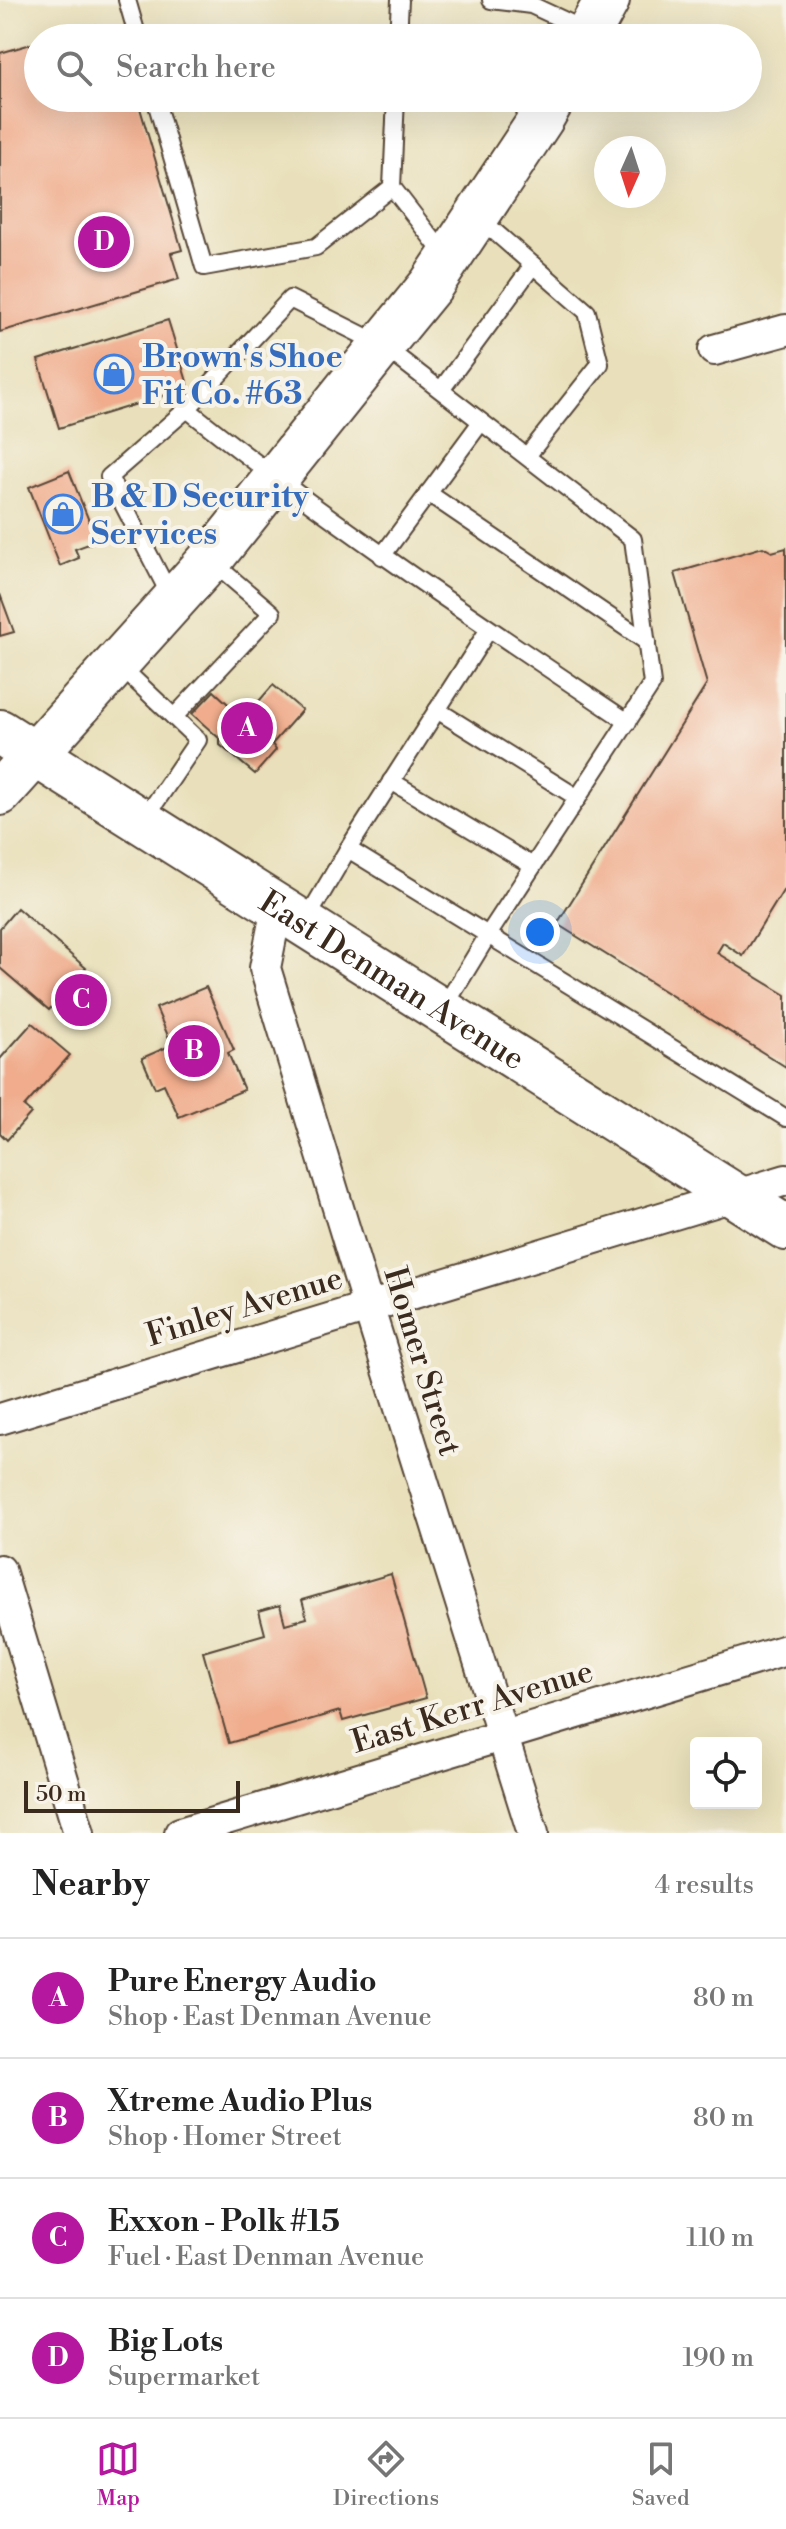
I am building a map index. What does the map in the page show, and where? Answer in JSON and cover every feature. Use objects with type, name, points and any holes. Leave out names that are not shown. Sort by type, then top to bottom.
[{"type":"main road","points":[[0,793],[16,743],[116,663],[210,560],[275,479],[448,260],[544,112]]},
{"type":"main road","name":"East Denman Avenue","points":[[16,743],[786,1228]]},
{"type":"street","points":[[714,350],[786,330]]},
{"type":"street","name":"Homer Street","points":[[291,916],[265,968],[533,1833]]},
{"type":"street","name":"Finley Avenue","points":[[0,1419],[786,1180]]},
{"type":"street","points":[[0,1570],[79,1833]]},
{"type":"street","name":"East Kerr Avenue","points":[[180,1833],[786,1650]]},
{"type":"lane","points":[[127,0],[134,24]]},
{"type":"lane","points":[[399,24],[400,0]]},
{"type":"lane","points":[[491,0],[531,5],[594,23]]},
{"type":"lane","points":[[159,112],[204,267],[316,247],[392,187]]},
{"type":"lane","points":[[395,112],[392,187],[448,260]]},
{"type":"lane","points":[[477,216],[587,312],[600,364],[527,456]]},
{"type":"lane","points":[[441,390],[533,265]]},
{"type":"lane","points":[[173,601],[109,477],[187,409],[290,299],[382,345],[633,539],[652,684],[442,1010]]},
{"type":"lane","points":[[187,409],[275,479],[382,556],[628,722]]},
{"type":"lane","points":[[382,556],[481,422]]},
{"type":"lane","points":[[428,493],[647,642]]},
{"type":"lane","points":[[174,717],[272,613],[210,560]]},
{"type":"lane","points":[[291,916],[348,849],[489,629]]},
{"type":"lane","points":[[116,663],[198,740],[142,823]]},
{"type":"lane","points":[[437,710],[578,798]]},
{"type":"lane","points":[[391,781],[533,866]]},
{"type":"lane","points":[[348,849],[786,1118]]},
{"type":"building","points":[[24,46],[24,112],[141,112],[182,250],[171,253],[179,279],[0,332],[0,53]]},
{"type":"building","name":"Brown's Shoe Fit Co. #63","points":[[168,320],[189,388],[59,428],[38,360]]},
{"type":"building","name":"B & D Security Services","points":[[69,471],[97,541],[75,549],[79,558],[60,566],[29,487]]},
{"type":"building","points":[[763,547],[772,552],[786,548],[786,886],[743,956],[723,943],[717,953],[786,995],[786,1067],[557,924],[707,684],[675,573]]},
{"type":"building","points":[[0,594],[14,632],[0,636]]},
{"type":"building","points":[[273,685],[302,710],[272,744],[276,750],[255,774],[220,745],[220,739],[192,714],[214,691],[241,716],[246,716]]},
{"type":"building","points":[[17,908],[86,968],[49,1010],[0,968],[0,928]]},
{"type":"building","points":[[206,987],[234,1050],[228,1053],[244,1090],[179,1117],[164,1084],[155,1088],[142,1058],[172,1045],[156,1008]]},
{"type":"building","points":[[32,1023],[70,1055],[24,1107],[31,1113],[7,1140],[0,1133],[0,1059]]},
{"type":"building","points":[[391,1574],[426,1698],[343,1721],[340,1711],[229,1743],[203,1652],[265,1634],[259,1611],[280,1605],[285,1624],[307,1618],[302,1600]]},
{"type":"place","name":"Big Lots","points":[[104,242]]},
{"type":"place","name":"Brown's Shoe Fit Co. #63","points":[[114,374]]},
{"type":"place","name":"B & D Security Services","points":[[63,514]]},
{"type":"place","name":"Pure Energy Audio","points":[[247,728]]},
{"type":"place","name":"Exxon - Polk #15","points":[[81,1000]]},
{"type":"place","name":"Xtreme Audio Plus","points":[[194,1051]]}]
